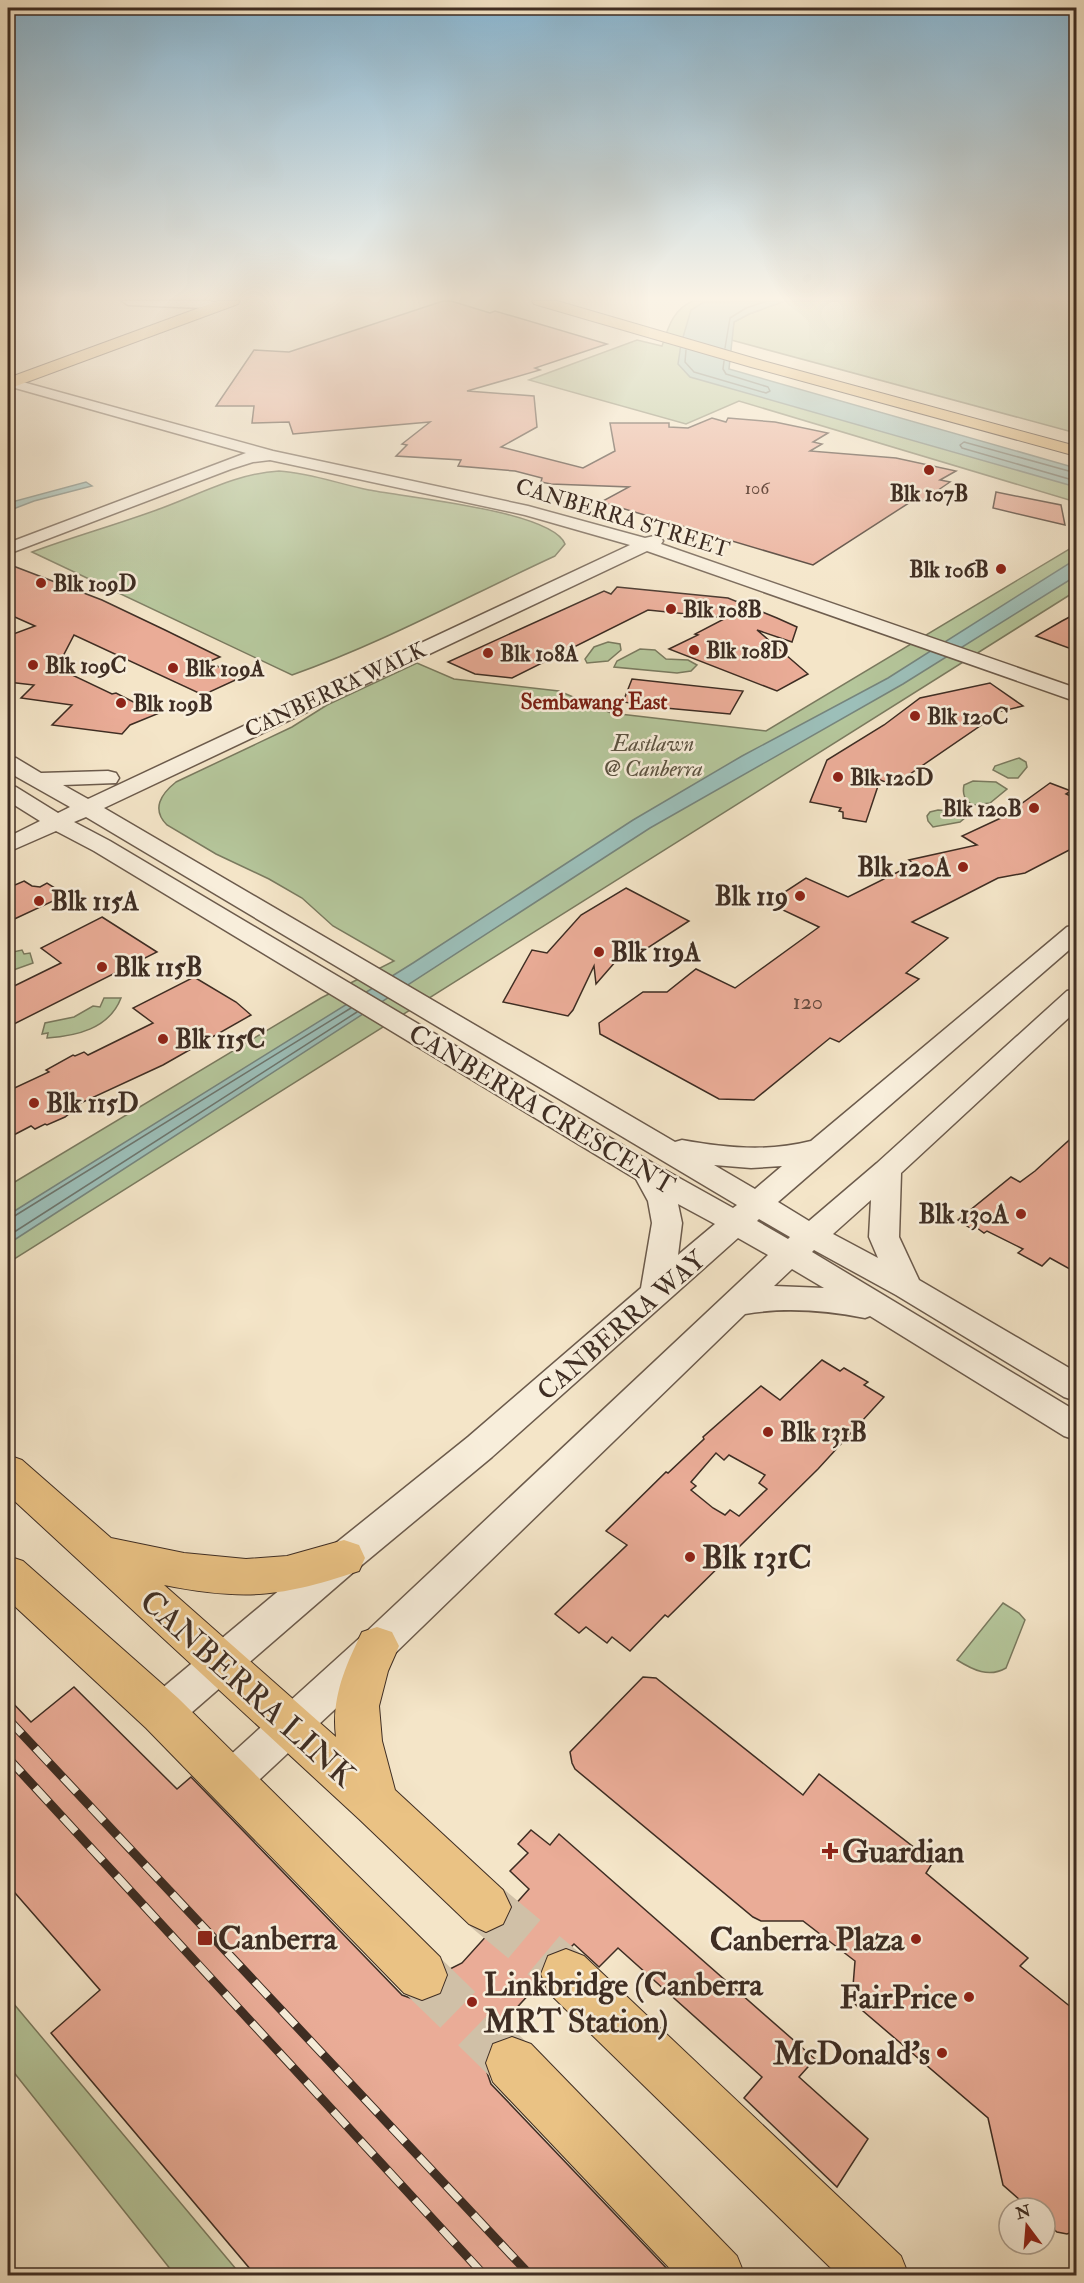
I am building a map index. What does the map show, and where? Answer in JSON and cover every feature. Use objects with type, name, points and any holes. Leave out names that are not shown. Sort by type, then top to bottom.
[{"type":"main road","points":[[917,408],[1077,451]]},
{"type":"main road","points":[[965,408],[1077,439]]},
{"type":"main road","name":"CANBERRA LINK","points":[[8,1471],[376,1803],[486,1907]]},
{"type":"main road","points":[[100,1553],[184,1572],[233,1578],[269,1577],[294,1573],[344,1558]]},
{"type":"main road","points":[[8,1574],[162,1713],[422,1975]]},
{"type":"main road","points":[[376,1803],[361,1753],[356,1718],[357,1702],[360,1699],[366,1671],[377,1646]]},
{"type":"main road","points":[[566,1974],[881,2276]]},
{"type":"main road","points":[[512,2063],[717,2276]]},
{"type":"street","name":"CANBERRA STREET","points":[[111,408],[236,446],[543,502],[978,653],[1077,695]]},
{"type":"street","name":"CANBERRA STREET","points":[[114,408],[267,452],[647,538]]},
{"type":"street","points":[[8,538],[218,460],[235,451],[236,446]]},
{"type":"street","points":[[8,549],[267,452]]},
{"type":"street","points":[[563,520],[582,536],[582,552]]},
{"type":"street","name":"CANBERRA WALK","points":[[78,802],[108,778],[582,552],[647,538]]},
{"type":"street","name":"CANBERRA WALK","points":[[8,847],[48,817],[78,802],[161,772],[647,538]]},
{"type":"street","name":"CANBERRA STREET","points":[[978,653],[1077,680]]},
{"type":"street","name":"CANBERRA CRESCENT","points":[[8,763],[662,1146],[749,1213],[800,1244],[882,1309],[1077,1427]]},
{"type":"street","points":[[132,836],[128,813],[130,802],[140,789],[161,772]]},
{"type":"street","points":[[34,779],[108,778]]},
{"type":"street","name":"CANBERRA CRESCENT","points":[[8,792],[646,1172],[749,1213]]},
{"type":"street","name":"CANBERRA WALK","points":[[8,826],[48,817]]},
{"type":"street","points":[[8,847],[64,842],[102,846]]},
{"type":"street","name":"CANBERRA WAY","points":[[162,1713],[344,1558],[480,1448],[822,1147],[1077,932]]},
{"type":"street","points":[[231,1781],[377,1646],[800,1244],[887,1170],[1077,997]]},
{"type":"street","points":[[662,1146],[730,1159],[794,1155],[822,1147]]},
{"type":"street","points":[[887,1170],[884,1237],[907,1287]]},
{"type":"street","points":[[646,1172],[663,1201],[666,1221],[666,1238],[655,1295]]},
{"type":"street","name":"CANBERRA CRESCENT","points":[[800,1244],[907,1287],[1077,1388]]},
{"type":"street","points":[[737,1304],[775,1297],[834,1300],[882,1309]]},
{"type":"green space","points":[[627,408],[724,408],[686,424]]},
{"type":"green space","points":[[761,408],[830,408],[1076,476],[1076,502]]},
{"type":"green space","points":[[982,408],[1076,408],[1076,433]]},
{"type":"green space","points":[[279,471],[314,476],[369,490],[443,501],[507,514],[554,532],[565,544],[555,556],[359,649],[292,675],[32,552],[146,514],[234,480]]},
{"type":"green space","name":"Eastlawn @ Canberra","points":[[1076,545],[1076,591],[8,1263],[8,1186],[321,998],[394,961],[333,926],[302,898],[269,879],[216,854],[167,825],[160,813],[160,802],[176,782],[292,727],[327,705],[417,663],[454,679],[559,691],[611,713],[766,731]]},
{"type":"green space","points":[[608,642],[620,644],[621,650],[608,661],[587,663],[585,659],[594,647]]},
{"type":"green space","points":[[640,649],[655,650],[666,659],[688,660],[697,665],[691,671],[677,673],[614,667],[617,661]]},
{"type":"green space","points":[[1019,758],[1026,762],[1027,767],[1018,778],[1008,778],[993,770],[995,766]]},
{"type":"green space","points":[[973,781],[996,782],[1007,789],[990,803],[973,805],[966,799],[963,791],[964,785]]},
{"type":"green space","points":[[950,811],[966,817],[960,822],[933,827],[927,816],[930,812]]},
{"type":"green space","points":[[22,950],[24,954],[30,953],[33,963],[8,972],[8,953]]},
{"type":"green space","points":[[104,998],[121,998],[116,1009],[100,1024],[69,1035],[47,1038],[48,1033],[42,1034],[45,1023],[74,1017],[93,1006],[100,1007]]},
{"type":"green space","points":[[1003,1603],[1019,1613],[1025,1620],[1006,1668],[1000,1671],[981,1672],[957,1660]]},
{"type":"green space","points":[[8,1997],[241,2275],[175,2275],[8,2065]]},
{"type":"water","points":[[797,408],[864,408],[1076,468],[1076,487]]},
{"type":"water","points":[[86,482],[92,486],[34,501],[8,511],[8,503]]},
{"type":"water","points":[[1076,559],[1076,576],[903,684],[650,828],[8,1244],[8,1215],[413,963],[633,820],[742,756],[888,678]]},
{"type":"building","points":[[254,408],[535,408],[537,427],[501,447],[583,468],[615,451],[610,423],[669,423],[669,427],[688,428],[712,418],[726,422],[728,418],[775,422],[828,433],[813,442],[822,444],[810,451],[896,458],[956,471],[940,480],[950,482],[922,501],[915,499],[813,565],[601,502],[629,487],[551,484],[541,482],[542,478],[515,471],[458,466],[461,460],[396,456],[407,445],[402,444],[430,422],[293,434],[289,422],[252,423]]},
{"type":"building","points":[[996,492],[1061,505],[1065,525],[993,508]]},
{"type":"building","points":[[8,564],[102,600],[165,630],[220,657],[208,662],[242,677],[203,695],[74,635],[59,664],[75,671],[70,674],[112,694],[116,693],[157,714],[130,725],[122,734],[52,725],[72,705],[21,698],[34,685],[8,682],[8,636],[35,626],[8,614]]},
{"type":"building","points":[[617,587],[728,598],[797,627],[792,642],[757,630],[808,674],[777,691],[669,649],[726,618],[648,610],[512,678],[475,674],[448,662],[604,591],[611,594]]},
{"type":"building","points":[[1077,613],[1077,651],[1036,636],[1062,621]]},
{"type":"building","points":[[632,679],[743,691],[730,714],[665,708],[623,702]]},
{"type":"building","points":[[990,683],[1023,706],[993,713],[996,715],[894,785],[880,780],[866,822],[843,818],[843,812],[839,811],[841,808],[810,802],[827,760],[884,725],[920,698]]},
{"type":"building","points":[[1050,783],[1071,791],[1066,794],[1077,799],[1077,846],[1025,873],[998,878],[912,922],[948,938],[906,973],[919,979],[839,1042],[830,1038],[754,1100],[719,1099],[600,1034],[599,1023],[643,992],[667,992],[696,969],[735,988],[819,927],[768,903],[806,878],[848,897],[914,864],[909,860],[977,845],[962,836],[1003,817]]},
{"type":"building","name":"Blk 115A","points":[[24,881],[32,886],[40,887],[47,883],[66,895],[8,922],[8,888]]},
{"type":"building","name":"Blk 119A","points":[[626,888],[689,921],[643,951],[630,945],[596,984],[594,966],[568,1016],[503,1002],[532,950],[547,953],[581,915]]},
{"type":"building","name":"Blk 115B","points":[[102,917],[157,952],[8,1027],[8,989],[61,963],[41,948]]},
{"type":"building","name":"Blk 115C","points":[[194,977],[236,1002],[251,1015],[163,1065],[72,1107],[75,1109],[65,1117],[35,1129],[31,1126],[8,1138],[8,1091],[49,1072],[46,1070],[73,1055],[84,1052],[88,1055],[153,1023],[133,1008]]},
{"type":"building","name":"Blk 130A","points":[[1077,1133],[1077,1273],[1050,1258],[1042,1266],[1018,1253],[1023,1249],[987,1231],[984,1233],[977,1228],[973,1230],[958,1220],[1011,1177],[1020,1182]]},
{"type":"building","points":[[822,1360],[840,1371],[844,1368],[868,1382],[864,1385],[884,1397],[818,1469],[668,1617],[665,1615],[630,1651],[612,1637],[607,1643],[586,1627],[579,1633],[555,1614],[627,1545],[606,1531],[666,1472],[668,1473],[704,1439],[703,1437],[761,1386],[780,1400]],"holes":[[[716,1453],[724,1460],[729,1455],[765,1475],[759,1483],[767,1489],[739,1516],[730,1510],[725,1515],[691,1490],[696,1486],[691,1482]]]},
{"type":"building","name":"Canberra Plaza","points":[[643,1677],[656,1678],[803,1795],[819,1774],[933,1862],[926,1873],[1028,1958],[1020,1966],[1077,2012],[1077,2230],[1067,2234],[1057,2232],[1057,2196],[1015,2196],[1003,2185],[988,2118],[856,2005],[852,1999],[855,1961],[803,1921],[761,1921],[753,1917],[575,1769],[570,1752]]},
{"type":"building","name":"Canberra","points":[[74,1687],[177,1789],[191,1777],[402,1995],[421,2002],[442,1994],[449,1976],[448,1970],[462,1963],[489,1933],[505,1925],[513,1907],[529,1889],[510,1871],[528,1853],[518,1844],[531,1830],[550,1845],[559,1834],[815,2059],[799,2077],[868,2139],[837,2187],[744,2098],[762,2077],[618,1948],[599,1967],[574,1944],[570,1948],[565,1947],[546,1955],[539,1973],[541,1981],[512,2013],[500,2039],[491,2043],[484,2064],[491,2084],[671,2273],[670,2276],[256,2276],[51,2033],[100,1990],[8,1885],[8,1698],[31,1722]]},
{"type":"tunnel","points":[[486,1907],[566,1974]]},
{"type":"tunnel","points":[[422,1975],[512,2063]]},
{"type":"railway","points":[[8,1719],[531,2276]]},
{"type":"railway","points":[[8,1758],[485,2276]]},
{"type":"place","name":"Blk 107B","points":[[929,470]]},
{"type":"place","name":"Blk 106B","points":[[1001,569]]},
{"type":"place","name":"Blk 109D","points":[[41,583]]},
{"type":"place","name":"Blk 108B","points":[[671,609]]},
{"type":"place","name":"Blk 108D","points":[[694,650]]},
{"type":"place","name":"Blk 108A","points":[[488,653]]},
{"type":"place","name":"Blk 109C","points":[[33,665]]},
{"type":"place","name":"Blk 109A","points":[[173,668]]},
{"type":"place","name":"Blk 109B","points":[[121,703]]},
{"type":"place","name":"Blk 120C","points":[[915,716]]},
{"type":"place","name":"Blk 120D","points":[[838,777]]},
{"type":"place","name":"Blk 120B","points":[[1034,808]]},
{"type":"place","name":"Blk 120A","points":[[963,867]]},
{"type":"place","name":"Blk 119","points":[[800,896]]},
{"type":"place","name":"Blk 115A","points":[[39,901]]},
{"type":"place","name":"Blk 119A","points":[[599,952]]},
{"type":"place","name":"Blk 115B","points":[[102,967]]},
{"type":"place","name":"Blk 115C","points":[[163,1039]]},
{"type":"place","name":"Blk 115D","points":[[34,1103]]},
{"type":"place","name":"Blk 130A","points":[[1021,1214]]},
{"type":"place","name":"Blk 131B","points":[[768,1432]]},
{"type":"place","name":"Blk 131C","points":[[690,1557]]},
{"type":"place","name":"Guardian","points":[[830,1851]]},
{"type":"place","name":"Canberra","points":[[205,1938]]},
{"type":"place","name":"Canberra Plaza","points":[[916,1939]]},
{"type":"place","name":"FairPrice","points":[[969,1997]]},
{"type":"place","name":"Linkbridge (Canberra MRT Station)","points":[[472,2002]]},
{"type":"place","name":"McDonald's","points":[[942,2053]]},
{"type":"district","name":"Sembawang East","points":[[594,701]]}]
